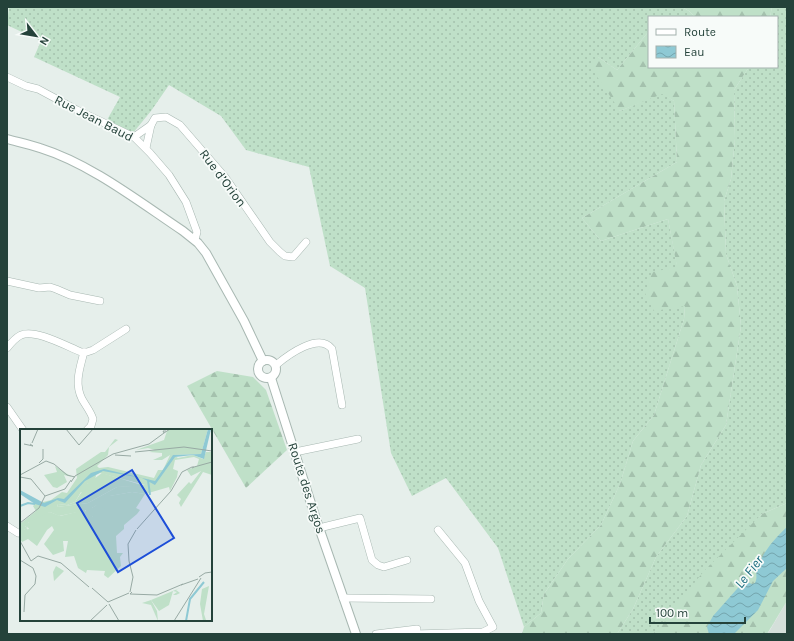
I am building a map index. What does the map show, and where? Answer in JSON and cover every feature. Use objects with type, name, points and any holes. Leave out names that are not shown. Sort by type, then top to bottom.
[{"type":"street","name":"Rue Jean Baud","points":[[7,77],[26,86],[38,89],[77,110],[134,137],[146,148],[169,176],[186,202],[196,232],[194,240]]},
{"type":"street","name":"Rue d’Orion","points":[[150,125],[155,118],[166,117],[180,125],[225,177],[266,237],[285,256],[293,257],[306,242]]},
{"type":"street","points":[[134,137],[150,125]]},
{"type":"street","points":[[146,148],[150,125]]},
{"type":"street","points":[[7,140],[40,148],[100,176],[183,231],[194,240],[206,253],[244,321],[263,360]]},
{"type":"street","points":[[7,281],[39,288],[50,287],[70,295],[100,301]]},
{"type":"street","points":[[7,348],[17,337],[30,333],[84,352],[94,350],[126,329]]},
{"type":"street","points":[[276,365],[288,355],[312,344],[323,343],[330,346],[332,349],[342,405]]},
{"type":"street","points":[[84,352],[79,372],[78,385],[82,399],[93,419],[91,426],[88,429]]},
{"type":"street","points":[[267,359],[273,361],[276,365],[276,372],[271,378],[262,377],[258,373],[258,366],[263,360],[267,359]]},
{"type":"street","name":"Route des Argos","points":[[271,378],[356,634]]},
{"type":"street","points":[[7,407],[22,429]]},
{"type":"street","points":[[295,452],[358,439]]},
{"type":"street","points":[[320,528],[360,518],[372,560],[378,565],[384,567],[407,560]]},
{"type":"street","points":[[7,526],[18,533]]},
{"type":"street","points":[[376,634],[416,632],[483,632],[493,627],[479,601],[465,563],[438,530]]},
{"type":"street","points":[[343,598],[431,599]]},
{"type":"shaded area","points":[[787,601],[787,634],[767,634],[770,630]]},
{"type":"green space","points":[[9,7],[682,7],[694,16],[648,16],[648,32],[617,70],[598,57],[620,111],[662,93],[674,101],[677,162],[582,218],[601,241],[668,219],[685,306],[684,319],[654,415],[633,441],[620,484],[601,525],[568,559],[544,594],[541,613],[524,627],[498,548],[446,478],[412,496],[391,453],[365,288],[330,266],[309,167],[246,150],[221,116],[169,85],[133,133],[107,120],[120,97],[34,57],[41,41],[7,25]]},
{"type":"green space","points":[[682,7],[772,7],[770,16],[694,16]]},
{"type":"green space","points":[[772,7],[787,7],[787,503],[762,514],[653,634],[617,634],[633,609],[656,557],[687,516],[701,465],[726,425],[741,326],[737,286],[726,254],[724,201],[731,179],[735,139],[734,90],[748,68],[778,68],[778,16],[770,16]]},
{"type":"green space","points":[[648,32],[648,68],[748,68],[734,90],[735,139],[731,179],[724,201],[726,254],[737,286],[741,326],[726,425],[701,465],[687,516],[656,557],[633,609],[617,634],[522,634],[524,627],[541,613],[544,594],[568,559],[601,525],[620,484],[633,441],[654,415],[684,319],[685,306],[654,311],[645,293],[652,272],[677,267],[668,219],[601,241],[582,218],[677,162],[674,101],[662,94],[620,111],[590,66],[598,57],[617,70]]},
{"type":"green space","points":[[217,371],[253,377],[266,390],[287,450],[246,488],[187,386]]},
{"type":"green space","points":[[787,503],[787,601],[767,634],[653,634],[704,571],[762,514]]},
{"type":"water","points":[[787,527],[787,568],[773,581],[758,610],[734,634],[709,634],[707,627],[713,616],[744,581],[752,584],[755,583],[756,570],[763,556]]},
{"type":"water label","name":"Le Fier","points":[[749,572]]}]
